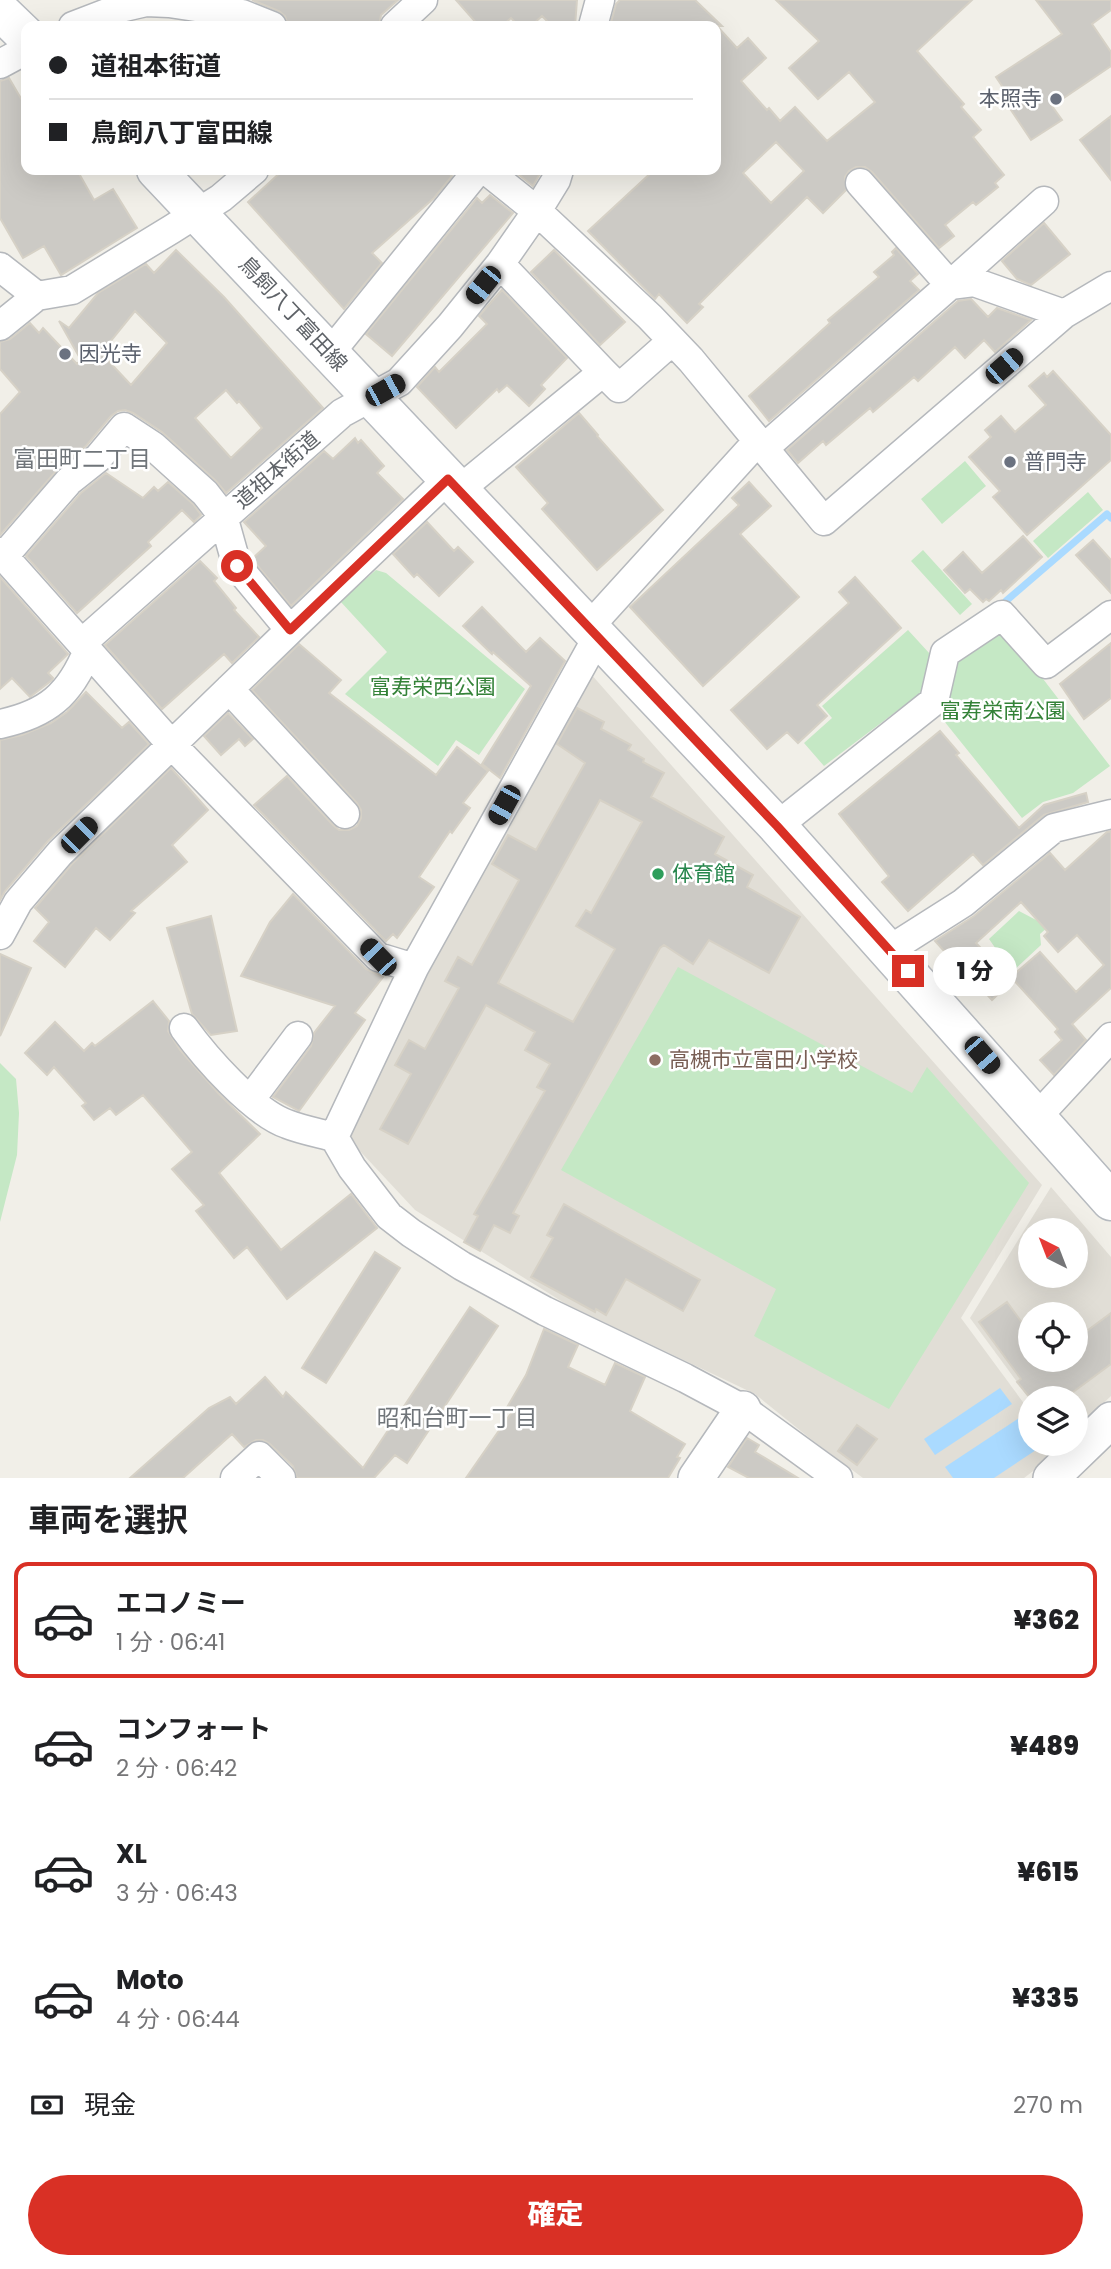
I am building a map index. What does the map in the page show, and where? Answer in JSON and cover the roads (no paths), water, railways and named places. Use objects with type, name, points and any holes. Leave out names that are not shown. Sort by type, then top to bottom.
[{"type":"main road","points":[[0,11],[21,31]]},
{"type":"main road","name":"鳥飼八丁富田線","points":[[161,175],[777,826],[1111,1201]]},
{"type":"street","points":[[400,21],[422,0]]},
{"type":"street","points":[[594,21],[600,0]]},
{"type":"street","points":[[86,21],[120,8],[146,2],[242,14],[260,21]]},
{"type":"street","points":[[0,64],[21,53]]},
{"type":"street","points":[[0,326],[37,296],[72,290],[221,198],[248,175]]},
{"type":"street","points":[[330,353],[474,175]]},
{"type":"street","points":[[492,175],[537,211],[650,317],[691,360],[824,521],[1064,314],[1111,286]]},
{"type":"street","name":"道祖本街道","points":[[290,630],[237,566],[223,516],[342,413],[399,382],[450,326],[499,264],[537,211],[558,175]]},
{"type":"street","points":[[860,183],[950,285]]},
{"type":"street","points":[[334,1138],[414,968],[593,632],[760,445],[950,285],[1044,201]]},
{"type":"street","points":[[499,264],[619,388],[672,341]]},
{"type":"street","points":[[0,267],[37,296]]},
{"type":"street","points":[[950,285],[974,282],[1064,314]]},
{"type":"street","points":[[0,935],[18,902],[46,869],[290,630],[454,484],[604,372]]},
{"type":"street","points":[[0,724],[30,717],[55,702],[79,672],[85,647],[223,516],[198,486],[153,446],[124,426],[98,458],[68,481],[2,554],[85,647],[171,744],[378,957],[414,968]]},
{"type":"street","points":[[777,826],[934,701],[946,653],[1002,615],[1046,664],[1111,615]]},
{"type":"street","points":[[229,689],[345,814]]},
{"type":"street","points":[[890,950],[964,903],[1054,828],[1111,814]]},
{"type":"street","points":[[184,1028],[203,1054],[250,1100],[285,1124],[334,1138],[352,1168],[389,1216],[411,1233],[462,1266],[545,1311],[743,1409],[838,1478]]},
{"type":"street","points":[[250,1100],[298,1036]]},
{"type":"street","points":[[1037,1117],[1111,1037]]},
{"type":"street","points":[[696,1478],[743,1409]]},
{"type":"street","points":[[1051,1478],[1108,1428]]},
{"type":"street","points":[[235,1478],[260,1456],[281,1478]]},
{"type":"water","points":[[1000,1388],[1012,1404],[935,1455],[924,1439]]},
{"type":"water","points":[[1018,1419],[1018,1456],[1027,1456],[994,1478],[953,1478],[945,1467]]},
{"type":"waterway","points":[[1006,601],[1107,514],[1111,518]]},
{"type":"place","name":"本照寺","points":[[1056,99]]},
{"type":"place","name":"因光寺","points":[[65,354]]},
{"type":"place","name":"普門寺","points":[[1010,462]]},
{"type":"place","name":"体育館","points":[[658,874]]},
{"type":"place","name":"高槻市立富田小学校","points":[[655,1060]]},
{"type":"district","name":"富田町二丁目","points":[[82,459]]},
{"type":"district","name":"昭和台町一丁目","points":[[457,1418]]},
{"type":"park label","name":"富寿栄西公園","points":[[433,687]]},
{"type":"park label","name":"富寿栄南公園","points":[[1003,711]]}]
